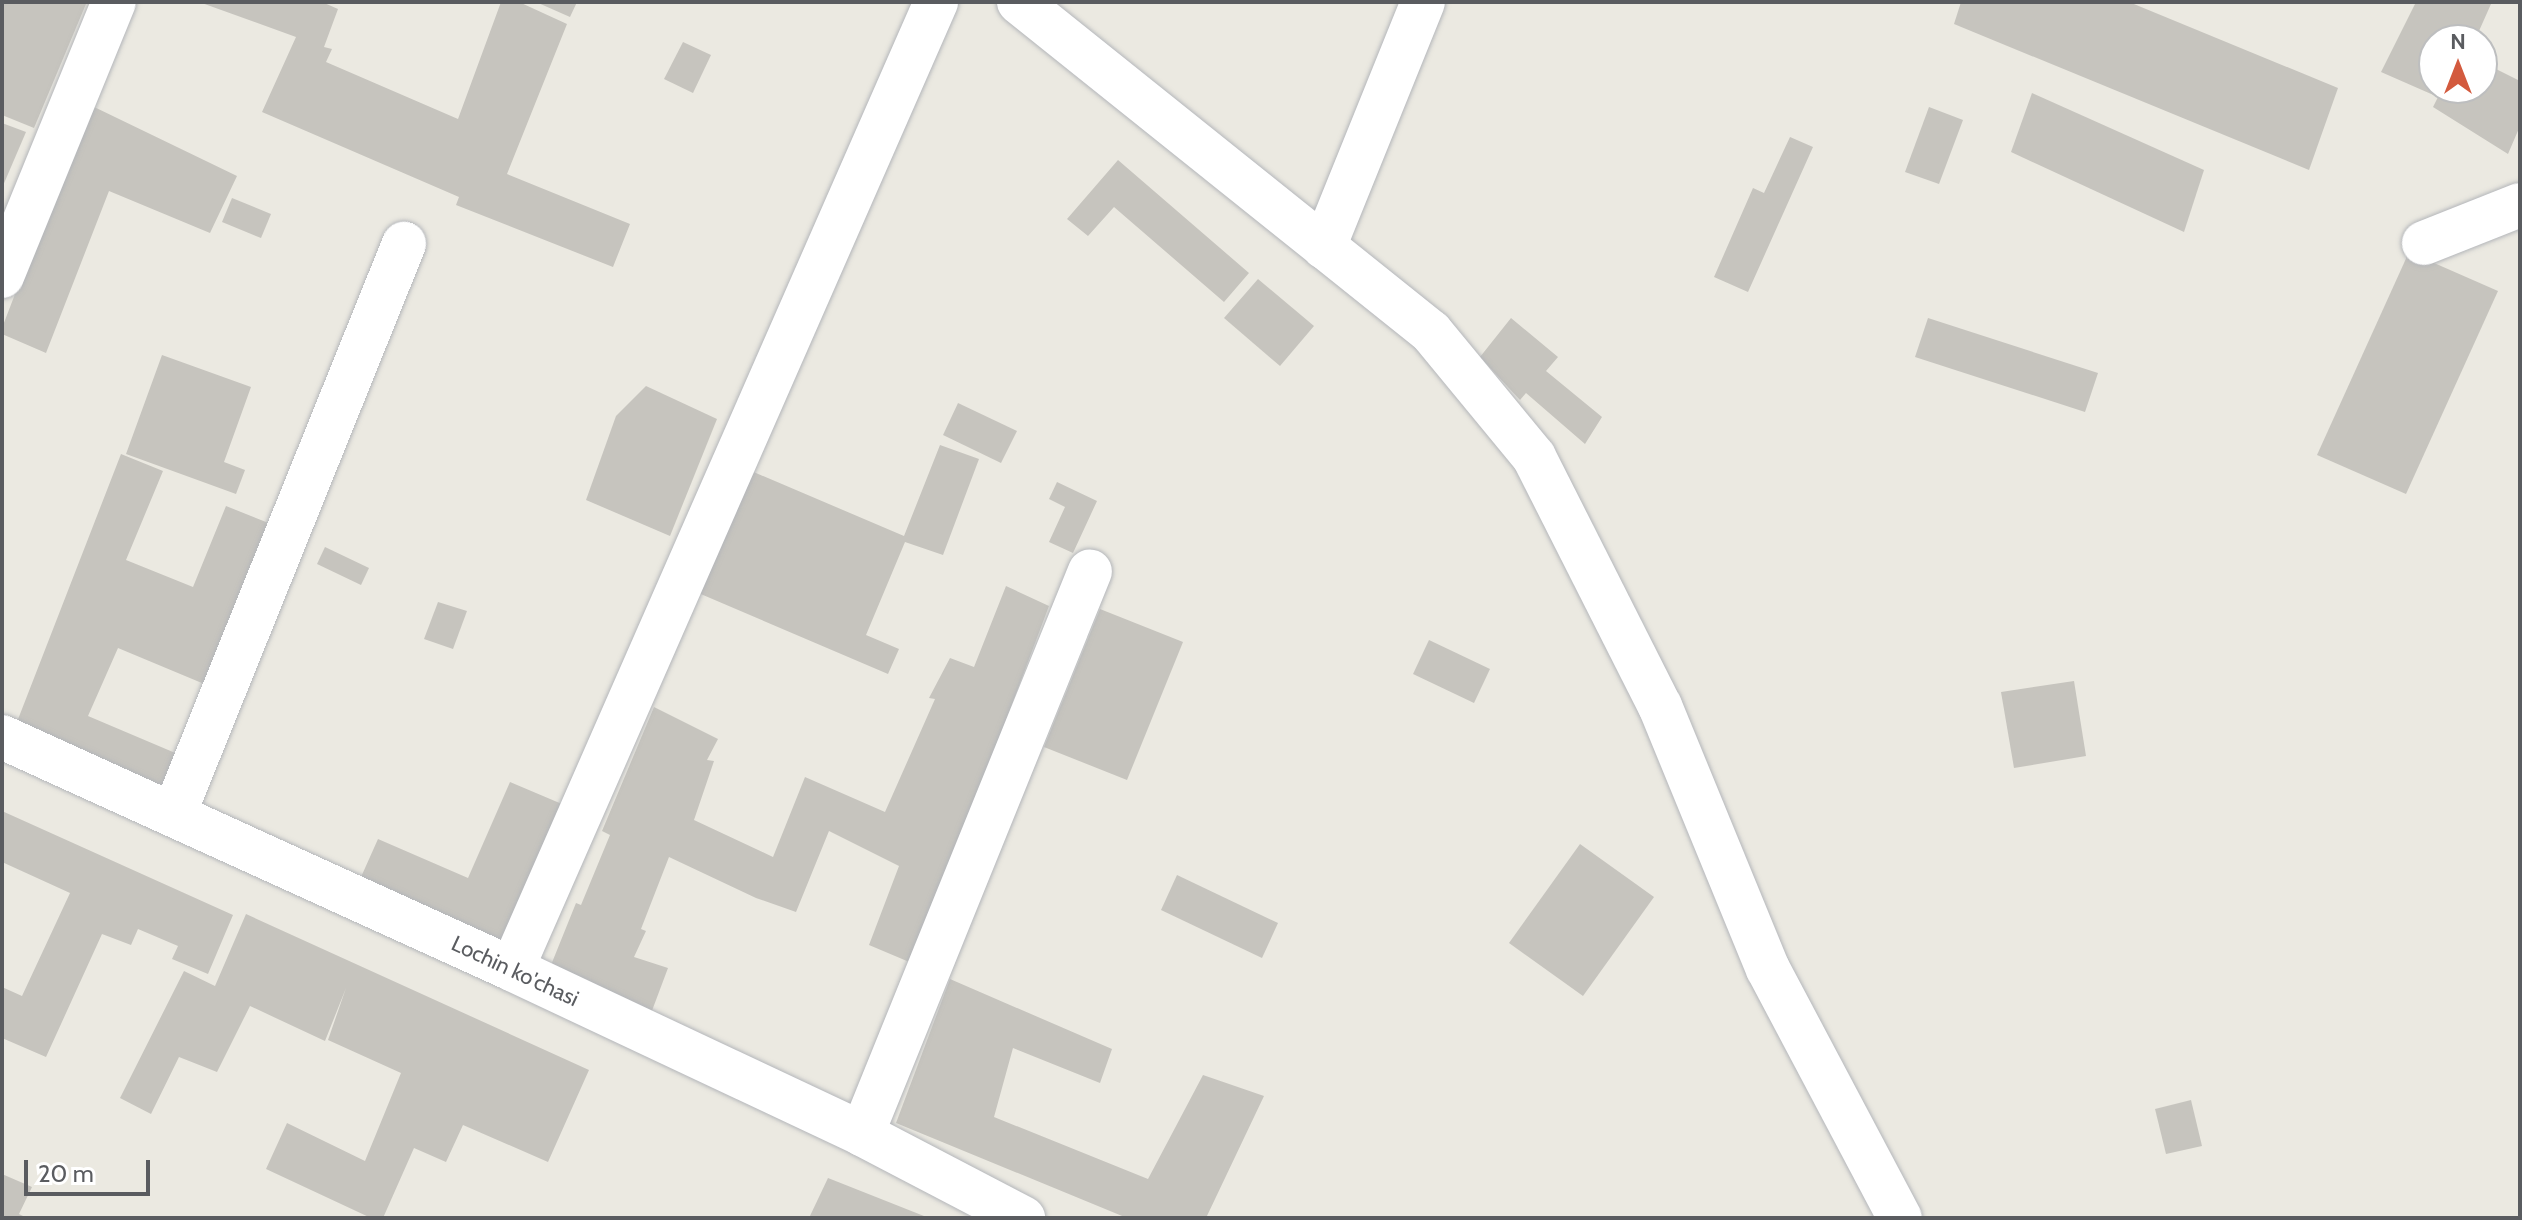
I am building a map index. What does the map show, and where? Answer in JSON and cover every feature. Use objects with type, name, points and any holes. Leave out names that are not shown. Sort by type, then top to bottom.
[{"type":"street","points":[[2,276],[114,2]]},
{"type":"street","points":[[512,969],[936,2]]},
{"type":"street","points":[[1019,2],[1431,332],[1534,457],[1660,706],[1768,969],[1900,1218]]},
{"type":"street","points":[[1324,247],[1423,2]]},
{"type":"street","points":[[2424,243],[2520,205]]},
{"type":"street","points":[[174,814],[404,244]]},
{"type":"street","points":[[862,1134],[1090,571]]},
{"type":"street","name":"Lochin ko'chasi","points":[[2,737],[512,969],[862,1134],[1023,1218]]},
{"type":"building","points":[[2,2],[86,4],[34,128],[2,115]]},
{"type":"building","points":[[199,2],[322,2],[338,9],[324,47],[332,49],[326,62],[458,119],[501,2],[519,2],[567,24],[507,174],[630,224],[613,267],[456,205],[459,197],[262,112],[296,37]]},
{"type":"building","points":[[536,2],[577,2],[570,17]]},
{"type":"building","points":[[1961,2],[2129,2],[2338,88],[2309,170],[1954,24]]},
{"type":"building","points":[[2416,2],[2491,4],[2482,24],[2418,24],[2418,88],[2381,72]]},
{"type":"building","points":[[683,42],[711,55],[693,93],[664,79]]},
{"type":"building","points":[[2498,70],[2520,81],[2520,126],[2508,154],[2433,107],[2434,104],[2498,104]]},
{"type":"building","points":[[2032,93],[2204,170],[2184,232],[2011,152]]},
{"type":"building","points":[[88,104],[237,176],[210,233],[109,191],[46,353],[2,334],[2,328]]},
{"type":"building","points":[[1929,107],[1963,120],[1939,184],[1905,172]]},
{"type":"building","points":[[2,123],[26,132],[2,188]]},
{"type":"building","points":[[1790,137],[1813,147],[1748,292],[1714,277],[1753,188],[1764,193]]},
{"type":"building","points":[[1118,160],[1249,273],[1224,302],[1114,207],[1088,236],[1067,219]]},
{"type":"building","points":[[232,198],[271,214],[261,238],[222,222]]},
{"type":"building","points":[[2409,252],[2498,291],[2406,494],[2317,455]]},
{"type":"building","points":[[1258,279],[1314,326],[1280,366],[1224,318]]},
{"type":"building","points":[[1511,318],[1558,357],[1546,371],[1602,417],[1585,444],[1526,393],[1520,400],[1480,357]]},
{"type":"building","points":[[1928,318],[2098,373],[2085,412],[1915,357]]},
{"type":"building","points":[[162,355],[251,387],[224,462],[245,470],[236,494],[126,454]]},
{"type":"building","points":[[646,386],[717,419],[670,536],[586,500],[616,416]]},
{"type":"building","points":[[958,403],[1017,431],[1001,463],[943,435]]},
{"type":"building","points":[[940,445],[979,459],[943,555],[905,542],[866,635],[899,649],[888,674],[696,592],[749,470],[904,536]]},
{"type":"building","points":[[121,454],[163,471],[126,560],[193,587],[226,506],[271,524],[209,686],[118,648],[88,716],[180,755],[165,790],[15,727]]},
{"type":"building","points":[[1057,482],[1097,501],[1073,553],[1049,542],[1065,507],[1049,499]]},
{"type":"building","points":[[325,547],[369,568],[361,585],[317,564]]},
{"type":"building","points":[[1006,586],[1049,606],[914,964],[869,945],[899,866],[829,831],[796,912],[756,898],[669,857],[641,929],[646,931],[634,957],[668,968],[650,1016],[549,970],[576,903],[581,905],[610,835],[602,831],[654,707],[718,739],[707,760],[714,761],[694,820],[773,857],[805,777],[885,812],[935,699],[929,698],[950,658],[974,667]]},
{"type":"building","points":[[438,602],[467,611],[453,649],[424,639]]},
{"type":"building","points":[[1100,609],[1183,642],[1127,780],[1044,747]]},
{"type":"building","points":[[1429,640],[1490,669],[1474,703],[1413,674]]},
{"type":"building","points":[[2074,681],[2086,756],[2014,768],[2001,692]]},
{"type":"building","points":[[510,782],[569,807],[507,951],[357,886],[378,839],[468,878]]},
{"type":"building","points":[[2,811],[233,915],[208,974],[172,959],[178,946],[138,929],[131,945],[102,934],[46,1057],[2,1038],[2,987],[22,996],[70,893],[2,862]]},
{"type":"building","points":[[1580,844],[1654,897],[1583,996],[1509,943]]},
{"type":"building","points":[[1177,875],[1278,923],[1262,958],[1161,910]]},
{"type":"building","points":[[246,914],[589,1070],[548,1162],[463,1125],[446,1162],[414,1148],[383,1218],[371,1218],[266,1169],[287,1123],[365,1161],[401,1073],[328,1040],[346,988],[325,1041],[250,1006],[217,1072],[179,1057],[151,1114],[120,1098],[184,971],[215,986]]},
{"type":"building","points":[[950,979],[1112,1049],[1100,1083],[1013,1048],[994,1117],[1148,1179],[1203,1075],[1264,1096],[1206,1218],[1127,1218],[896,1123]]},
{"type":"building","points":[[2191,1100],[2202,1146],[2166,1154],[2155,1109]]},
{"type":"building","points":[[2,1174],[32,1187],[19,1214],[27,1218],[2,1218]]},
{"type":"building","points":[[828,1178],[929,1218],[809,1218]]}]
